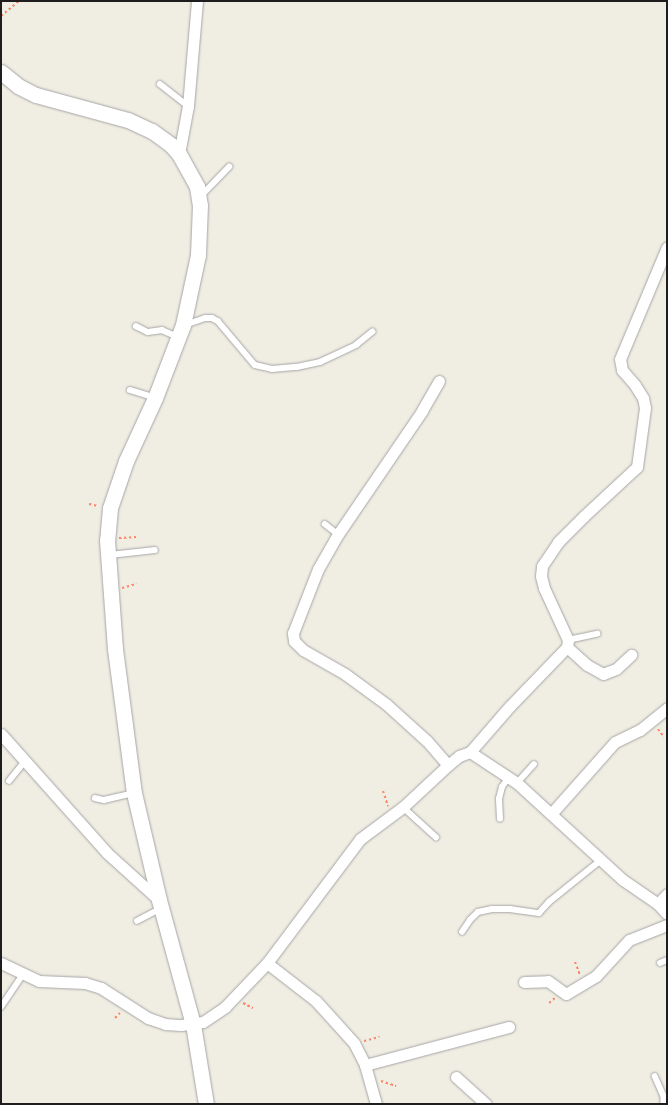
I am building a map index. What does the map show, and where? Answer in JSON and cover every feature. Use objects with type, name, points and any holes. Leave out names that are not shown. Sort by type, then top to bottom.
[{"type":"street","points":[[180,154],[188,106],[197,1]]},
{"type":"street","points":[[1,72],[18,86],[36,95],[128,120],[152,131],[180,154],[197,187],[199,198],[198,254],[182,331],[155,398],[126,461],[110,508],[107,540],[115,649],[134,793],[160,904],[193,1024],[206,1104]]},
{"type":"street","points":[[631,655],[616,668],[603,674],[587,665],[568,643],[544,588],[541,576],[542,566],[550,553],[571,529],[637,467],[645,408],[643,398],[636,385],[622,370],[620,359],[667,247]]},
{"type":"street","points":[[439,381],[417,419],[338,534],[318,569],[293,633],[294,641],[303,650],[345,674],[386,704],[427,742],[448,765]]},
{"type":"street","points":[[1,963],[39,981],[85,983],[100,988],[148,1018],[165,1024],[203,1022],[215,1015],[267,963],[360,839],[403,807],[459,756],[470,752],[568,643]]},
{"type":"street","points":[[551,814],[615,742],[640,730],[667,708]]},
{"type":"street","points":[[1,734],[108,853],[160,904]]},
{"type":"street","points":[[470,752],[513,780],[623,880],[658,904],[667,914]]},
{"type":"street","points":[[658,904],[667,894]]},
{"type":"street","points":[[524,982],[548,981],[562,992],[571,992],[596,976],[629,940],[667,925]]},
{"type":"street","points":[[267,963],[316,1001],[354,1043],[365,1065],[376,1104]]},
{"type":"street","points":[[365,1065],[509,1027]]},
{"type":"street","points":[[456,1077],[486,1104]]},
{"type":"lane","points":[[160,84],[188,106]]},
{"type":"lane","points":[[199,198],[229,167]]},
{"type":"lane","points":[[136,326],[148,332],[162,330],[182,331],[205,318],[212,318],[223,327],[255,365],[272,369],[320,362],[356,345],[372,332]]},
{"type":"lane","points":[[130,390],[155,398]]},
{"type":"lane","points":[[325,524],[338,534]]},
{"type":"lane","points":[[108,555],[155,550]]},
{"type":"lane","points":[[568,643],[596,634]]},
{"type":"lane","points":[[9,781],[25,761]]},
{"type":"lane","points":[[500,819],[499,799],[502,787],[534,764]]},
{"type":"lane","points":[[95,798],[104,800],[134,793]]},
{"type":"lane","points":[[403,807],[436,837]]},
{"type":"lane","points":[[462,932],[478,912],[501,909],[539,913],[549,902],[601,860]]},
{"type":"lane","points":[[137,921],[160,904]]},
{"type":"lane","points":[[660,963],[667,960]]},
{"type":"lane","points":[[1,1008],[23,974]]},
{"type":"lane","points":[[655,1076],[664,1096],[664,1104]]},
{"type":"path","points":[[1,16],[18,1]]},
{"type":"path","points":[[107,540],[137,537]]},
{"type":"path","points":[[383,791],[390,816]]},
{"type":"path","points":[[354,1043],[379,1037]]},
{"type":"path","points":[[369,1077],[396,1086]]}]
